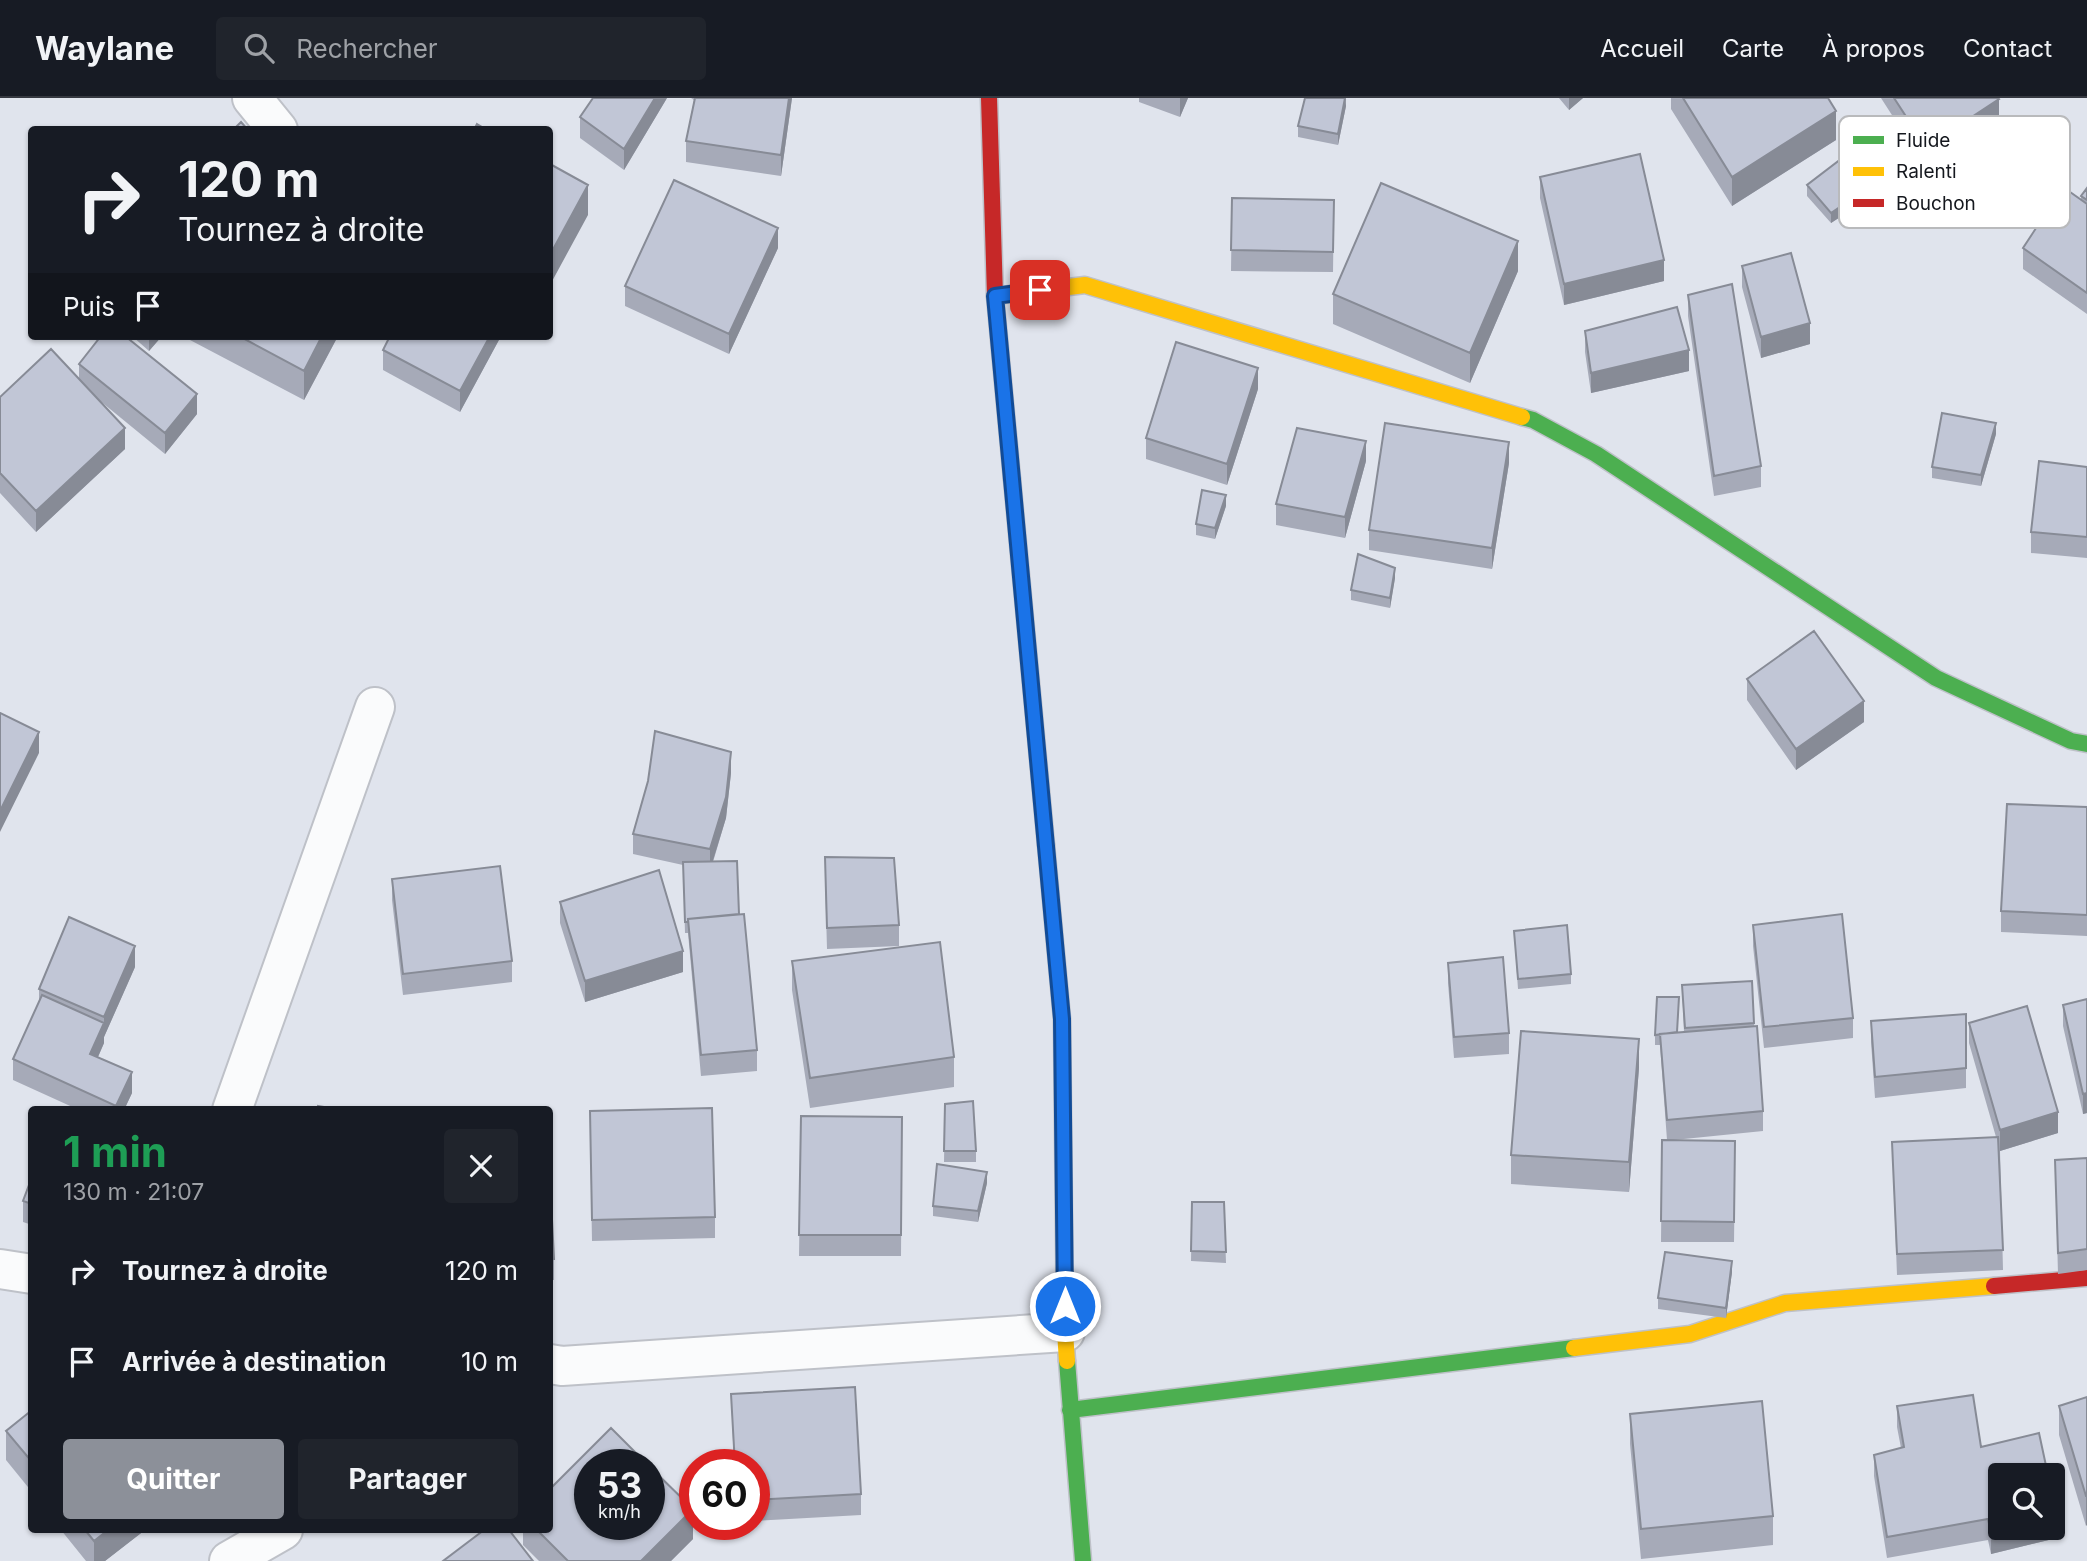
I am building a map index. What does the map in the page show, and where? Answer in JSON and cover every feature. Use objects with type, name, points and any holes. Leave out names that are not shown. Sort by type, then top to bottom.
[{"type":"street","points":[[252,98],[275,126]]},
{"type":"street","points":[[989,98],[995,296],[1062,1019],[1065,1332],[1083,1561]]},
{"type":"street","points":[[995,296],[1085,285],[1533,420],[1596,454],[1936,678],[2071,741],[2087,744]]},
{"type":"street","points":[[233,1106],[375,707]]},
{"type":"street","points":[[0,1269],[28,1273]]},
{"type":"street","points":[[1070,1410],[1690,1334],[1784,1303],[2087,1278]]},
{"type":"street","points":[[554,1368],[1065,1332]]},
{"type":"street","points":[[229,1561],[277,1533]]},
{"type":"building","points":[[593,98],[655,98],[624,149],[580,117]]},
{"type":"building","points":[[695,98],[789,98],[781,155],[686,141]]},
{"type":"building","points":[[1305,98],[1345,98],[1338,134],[1298,126]]},
{"type":"building","points":[[1683,98],[1828,98],[1836,111],[1732,177]]},
{"type":"building","points":[[1894,98],[1999,99],[1973,116],[1906,116]]},
{"type":"building","points":[[1640,154],[1664,260],[1564,284],[1540,177]]},
{"type":"building","points":[[1839,161],[1839,208],[1831,213],[1807,185]]},
{"type":"building","points":[[553,166],[588,185],[553,249]]},
{"type":"building","points":[[674,180],[778,228],[729,334],[625,286]]},
{"type":"building","points":[[1381,183],[1518,241],[1470,353],[1333,294]]},
{"type":"building","points":[[2087,188],[2087,200],[2081,196]]},
{"type":"building","points":[[2070,192],[2087,204],[2087,293],[2023,248],[2036,228],[2070,228]]},
{"type":"building","points":[[1232,198],[1334,200],[1333,252],[1231,250]]},
{"type":"building","points":[[1791,253],[1810,323],[1761,337],[1742,266]]},
{"type":"building","points":[[1732,284],[1761,466],[1714,476],[1688,295]]},
{"type":"building","points":[[1677,307],[1689,350],[1591,373],[1585,331]]},
{"type":"building","points":[[98,340],[130,340],[197,394],[165,433],[79,364]]},
{"type":"building","points":[[246,340],[320,340],[304,371]]},
{"type":"building","points":[[388,340],[488,340],[460,391],[383,350]]},
{"type":"building","points":[[1176,342],[1258,368],[1227,464],[1146,438]]},
{"type":"building","points":[[51,349],[125,428],[36,511],[0,473],[0,397]]},
{"type":"building","points":[[1942,413],[1996,423],[1981,475],[1932,467]]},
{"type":"building","points":[[1385,423],[1509,442],[1492,548],[1369,530]]},
{"type":"building","points":[[1297,428],[1366,441],[1345,517],[1276,504]]},
{"type":"building","points":[[2039,461],[2087,467],[2087,537],[2031,532]]},
{"type":"building","points":[[1202,490],[1226,495],[1215,528],[1196,524]]},
{"type":"building","points":[[1358,554],[1395,568],[1390,598],[1351,590]]},
{"type":"building","points":[[1814,631],[1864,701],[1796,749],[1747,679]]},
{"type":"building","points":[[0,713],[39,732],[0,811]]},
{"type":"building","points":[[655,731],[731,752],[726,797],[710,849],[633,834],[648,781]]},
{"type":"building","points":[[2007,804],[2087,807],[2087,915],[2001,911]]},
{"type":"building","points":[[825,857],[894,858],[899,925],[827,928]]},
{"type":"building","points":[[737,861],[739,914],[688,919],[688,922],[685,922],[683,862]]},
{"type":"building","points":[[500,866],[512,961],[403,974],[392,879]]},
{"type":"building","points":[[659,870],[683,951],[585,981],[560,902]]},
{"type":"building","points":[[744,914],[757,1050],[701,1055],[688,919]]},
{"type":"building","points":[[1842,914],[1853,1018],[1764,1027],[1753,925]]},
{"type":"building","points":[[69,917],[135,946],[104,1017],[39,989]]},
{"type":"building","points":[[1567,925],[1571,974],[1518,979],[1514,931]]},
{"type":"building","points":[[940,942],[954,1057],[810,1078],[792,961]]},
{"type":"building","points":[[1503,957],[1509,1033],[1454,1037],[1448,963]]},
{"type":"building","points":[[1752,981],[1754,1023],[1685,1028],[1682,985]]},
{"type":"building","points":[[42,995],[104,1023],[90,1054],[132,1072],[116,1106],[13,1059]]},
{"type":"building","points":[[1657,997],[1679,997],[1677,1032],[1655,1035]]},
{"type":"building","points":[[2087,999],[2087,1093],[2083,1094],[2063,1005]]},
{"type":"building","points":[[2027,1006],[2058,1112],[2000,1130],[1969,1023]]},
{"type":"building","points":[[1966,1014],[1966,1068],[1875,1077],[1871,1021]]},
{"type":"building","points":[[1757,1026],[1763,1111],[1667,1120],[1660,1034]]},
{"type":"building","points":[[1521,1031],[1639,1039],[1629,1162],[1511,1155]]},
{"type":"building","points":[[973,1101],[976,1151],[944,1151],[945,1104]]},
{"type":"building","points":[[712,1108],[715,1217],[592,1220],[590,1111]]},
{"type":"building","points":[[801,1116],[902,1117],[901,1235],[799,1235]]},
{"type":"building","points":[[1998,1137],[2003,1250],[1897,1254],[1892,1142]]},
{"type":"building","points":[[1662,1140],[1735,1141],[1734,1222],[1661,1221]]},
{"type":"building","points":[[2087,1158],[2087,1249],[2058,1253],[2055,1160]]},
{"type":"building","points":[[937,1164],[987,1172],[978,1211],[933,1206]]},
{"type":"building","points":[[28,1188],[28,1203],[23,1201]]},
{"type":"building","points":[[1192,1202],[1224,1202],[1226,1252],[1191,1251]]},
{"type":"building","points":[[1665,1252],[1732,1261],[1726,1308],[1658,1298]]},
{"type":"building","points":[[855,1387],[861,1494],[770,1499],[770,1449],[734,1449],[731,1394]]},
{"type":"building","points":[[1973,1395],[1981,1447],[2039,1433],[2045,1463],[1988,1463],[1988,1519],[1887,1537],[1874,1455],[1904,1447],[1897,1406]]},
{"type":"building","points":[[2087,1397],[2087,1496],[2086,1496],[2059,1406]]},
{"type":"building","points":[[1762,1401],[1773,1516],[1641,1529],[1630,1414]]},
{"type":"building","points":[[28,1413],[28,1457],[6,1431]]},
{"type":"building","points":[[611,1428],[632,1449],[590,1449]]},
{"type":"building","points":[[574,1465],[574,1540],[662,1540],[641,1561],[568,1561],[540,1533],[553,1533],[553,1486]]},
{"type":"building","points":[[665,1482],[679,1495],[679,1523],[665,1537]]},
{"type":"building","points":[[87,1533],[104,1533],[94,1541]]},
{"type":"building","points":[[480,1533],[511,1533],[533,1561],[443,1561]]},
{"type":"traffic: fast","points":[[1522,417],[1533,420],[1596,454],[1936,678],[2071,741],[2087,744]]},
{"type":"traffic: fast","points":[[1012,479],[1046,845]]},
{"type":"traffic: fast","points":[[1070,1410],[1574,1348]]},
{"type":"traffic: fast","points":[[1067,1361],[1083,1561]]},
{"type":"traffic: slow","points":[[995,296],[1085,285],[1522,417]]},
{"type":"traffic: slow","points":[[1046,845],[1062,1019],[1067,1361]]},
{"type":"traffic: slow","points":[[1574,1348],[1690,1334],[1785,1303],[1994,1286]]},
{"type":"traffic: jam","points":[[989,98],[995,296],[1012,479]]},
{"type":"traffic: jam","points":[[1994,1286],[2087,1278]]},
{"type":"route","points":[[1040,290],[995,296],[1062,1019],[1065,1306]]}]
